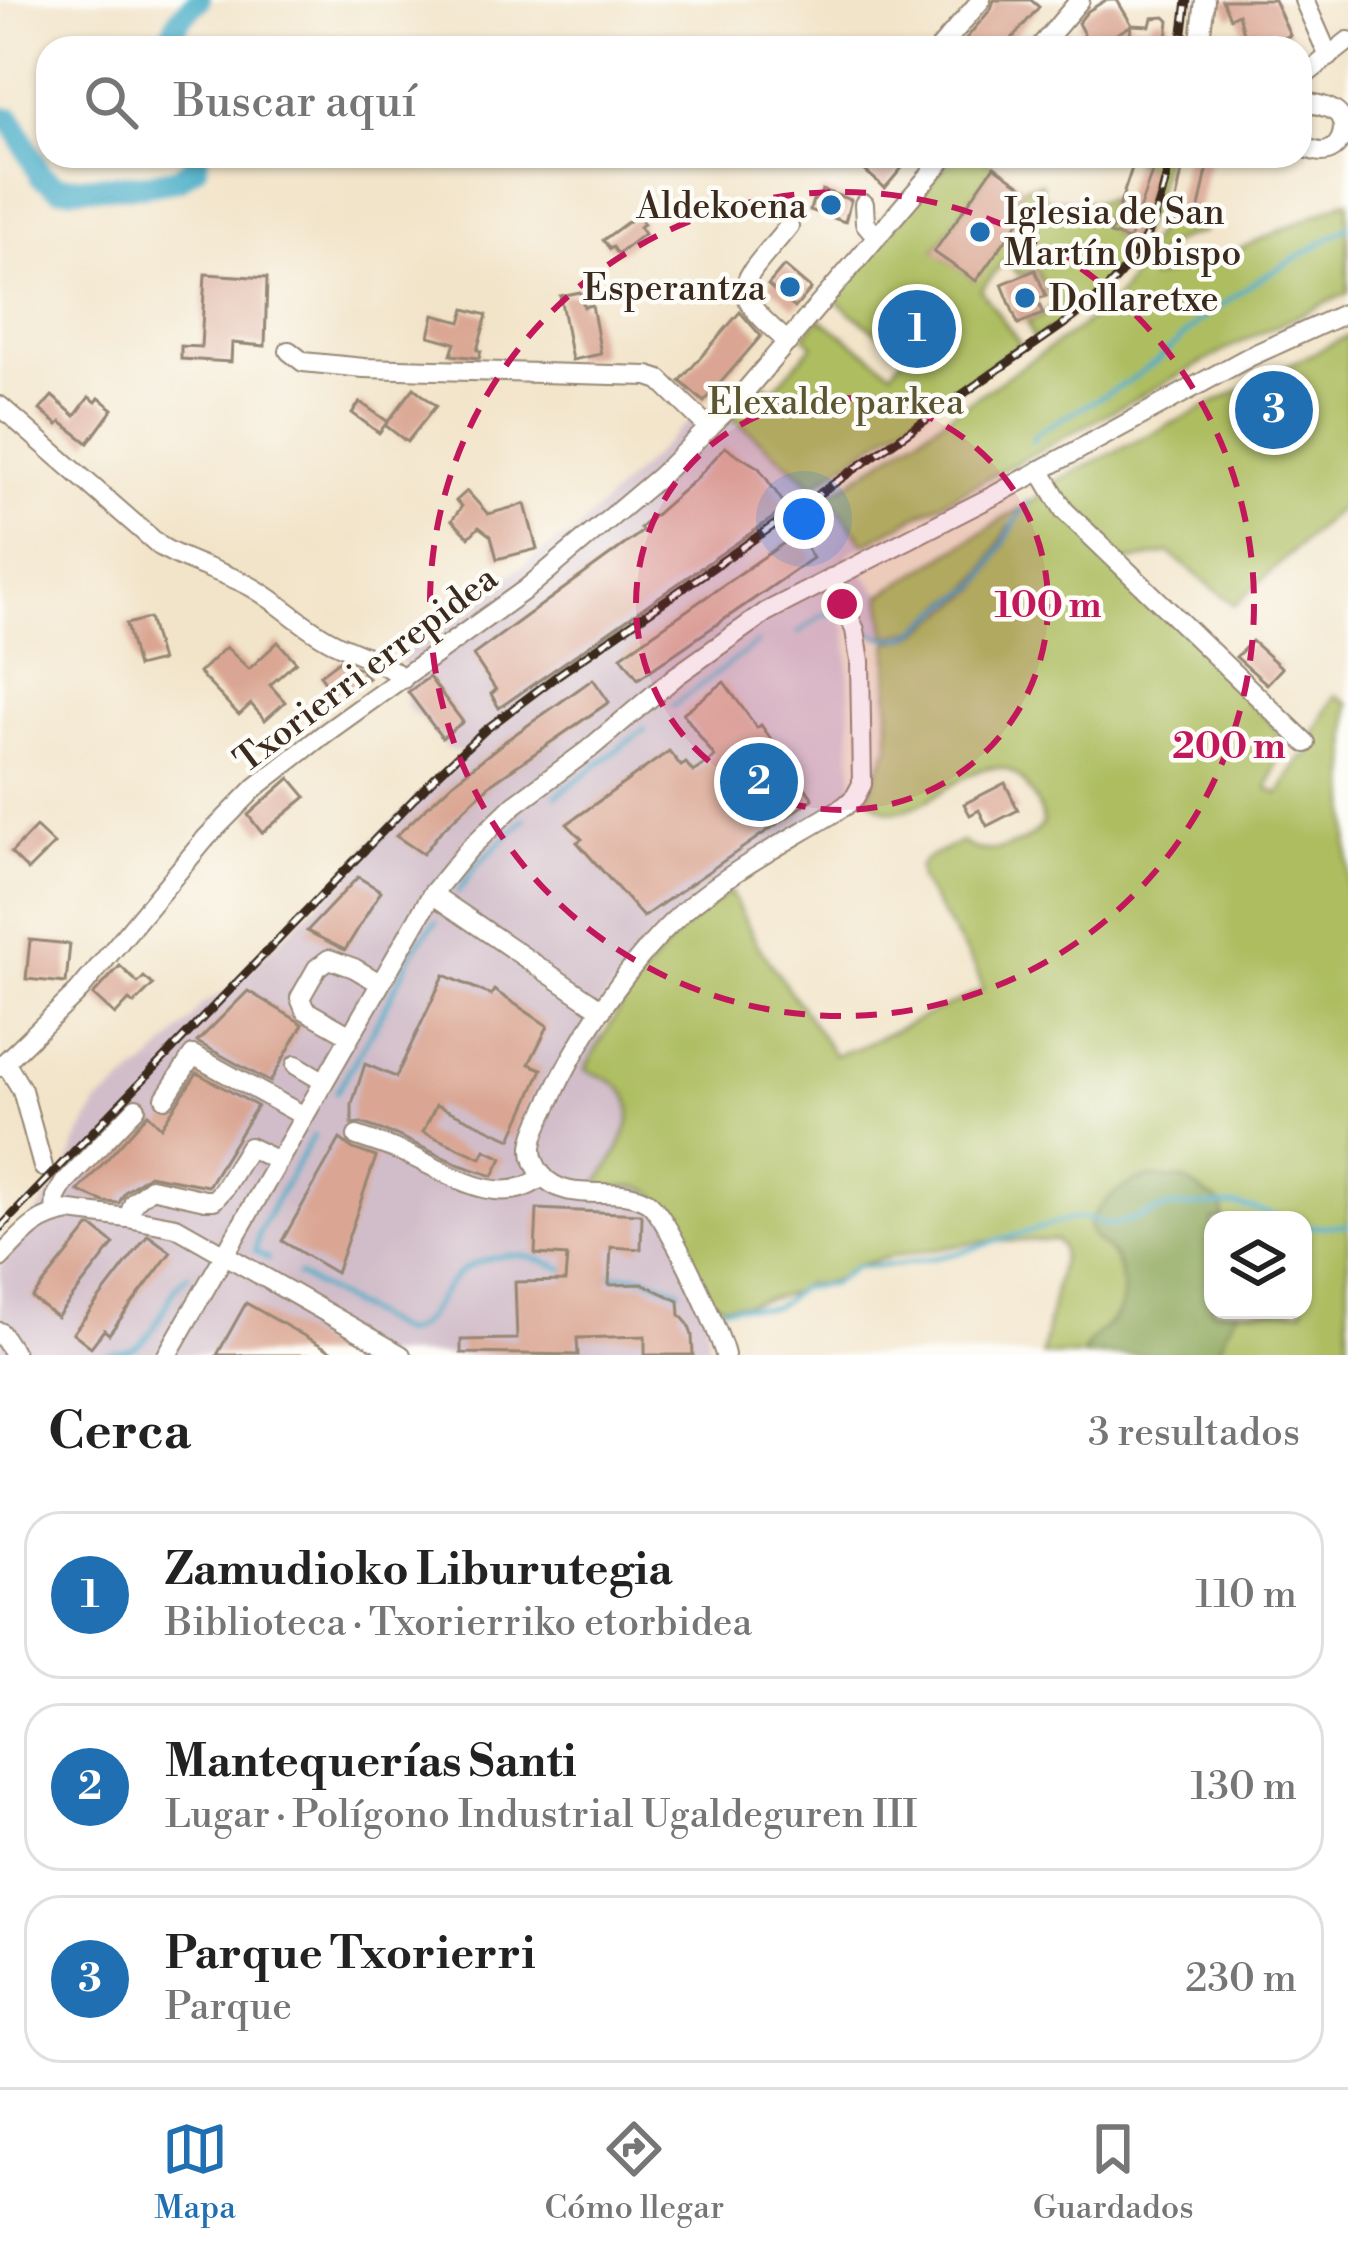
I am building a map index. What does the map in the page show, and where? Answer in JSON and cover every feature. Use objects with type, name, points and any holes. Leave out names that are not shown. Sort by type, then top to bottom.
[{"type":"street","points":[[950,36],[981,0]]},
{"type":"street","points":[[1049,36],[1080,0]]},
{"type":"street","points":[[1200,36],[1205,0]]},
{"type":"street","points":[[1304,0],[1329,57],[1314,90],[1316,99],[1335,109],[1346,135],[1330,151],[1312,150]]},
{"type":"street","points":[[1312,68],[1348,41]]},
{"type":"street","name":"Txorierri errepidea","points":[[3,1064],[91,978],[233,809],[279,768],[571,554],[659,477],[788,342],[936,168]]},
{"type":"street","points":[[864,204],[865,223],[876,236]]},
{"type":"street","points":[[788,342],[747,303],[744,288],[789,226]]},
{"type":"street","points":[[167,1355],[432,894],[489,827],[676,676],[766,612],[1249,357],[1348,311]]},
{"type":"street","points":[[289,351],[303,362],[364,368],[648,376],[660,380],[709,428]]},
{"type":"street","points":[[0,406],[160,546],[250,586],[309,629],[384,663],[403,679]]},
{"type":"street","points":[[1040,470],[1064,510],[1306,743]]},
{"type":"street","points":[[725,1355],[667,1226],[651,1203],[629,1196],[571,1192],[543,1176],[532,1157],[532,1139],[554,1106],[571,1058],[652,943],[703,895],[845,806],[862,784],[860,661],[855,630],[831,578]]},
{"type":"street","points":[[432,894],[602,1010]]},
{"type":"street","points":[[349,1035],[304,1010],[300,998],[317,968],[328,959],[379,982]]},
{"type":"street","points":[[165,1097],[193,1055],[304,1116]]},
{"type":"street","points":[[3,1064],[22,1090],[43,1167]]},
{"type":"street","points":[[296,1065],[323,1081]]},
{"type":"street","points":[[55,1213],[56,1197],[64,1183],[136,1108]]},
{"type":"street","points":[[357,1136],[487,1190],[513,1190],[543,1176]]},
{"type":"street","points":[[128,1217],[134,1202],[151,1188],[214,1200],[250,1147],[278,1161]]},
{"type":"street","points":[[0,1258],[41,1218],[55,1213],[167,1224],[401,1355]]},
{"type":"street","points":[[1,1334],[15,1355]]},
{"type":"shaded area","points":[[715,408],[733,416],[829,496],[865,544],[847,555],[881,595],[887,637],[841,618],[847,631],[853,791],[699,894],[585,1022],[611,1041],[706,1309],[709,1355],[0,1355],[0,1266],[66,1171],[98,1103],[153,1060],[202,1004],[227,991],[465,753],[447,749],[406,707],[401,650],[460,616],[557,541],[571,536],[682,427]]},
{"type":"green space","name":"Elexalde parkea","points":[[944,168],[993,168],[934,251],[975,280],[1025,212],[1013,202],[1024,187],[1041,183],[1048,199],[1109,199],[1102,222],[1113,226],[1111,234],[1129,240],[1150,168],[1162,168],[1137,241],[1105,285],[1034,340],[1027,323],[1044,315],[1053,303],[1036,269],[1019,275],[1005,260],[981,290],[1020,344],[814,485],[732,417],[763,383],[773,390],[813,345],[804,336],[819,318],[892,371],[905,354],[833,299]]},
{"type":"green space","points":[[1348,200],[1348,293],[1243,341],[865,544],[829,496],[1112,303],[1168,210],[1195,215],[1210,210],[1212,216],[1202,233],[1173,243],[1147,261],[1150,279],[1212,261]]},
{"type":"green space","points":[[1348,336],[1348,500],[1235,605],[1169,553],[1124,562],[1063,501],[1052,483]]},
{"type":"green space","points":[[1048,491],[1273,725],[1279,747],[1268,788],[1279,794],[1301,757],[1307,757],[1335,695],[1348,703],[1348,1355],[1218,1355],[1233,1319],[1312,1319],[1312,1211],[1223,1211],[1223,1205],[1184,1180],[1165,1179],[1096,1241],[1115,1259],[1122,1294],[1114,1318],[1083,1355],[1042,1355],[1062,1254],[1056,1240],[980,1242],[889,1257],[853,1267],[838,1279],[804,1284],[792,1293],[723,1305],[698,1295],[674,1224],[660,1199],[638,1187],[594,1188],[621,1144],[630,1106],[619,1087],[585,1070],[646,971],[685,928],[730,892],[759,947],[835,1055],[983,989],[976,969],[920,880],[919,867],[962,842],[993,850],[1026,839],[1043,825],[1034,798],[1009,770],[993,767],[907,809],[886,810],[867,796],[889,745],[888,642],[917,634],[980,587],[1014,527],[1009,526],[969,590],[918,629],[887,637],[881,595]]},
{"type":"green space","points":[[1155,1177],[1184,1180],[1223,1205],[1223,1211],[1204,1211],[1204,1319],[1233,1319],[1218,1355],[1083,1355],[1116,1316],[1123,1296],[1118,1265],[1094,1237],[1089,1223],[1101,1206],[1135,1182]]},
{"type":"building","points":[[994,0],[1031,0],[1039,7],[1014,36],[968,36]]},
{"type":"building","points":[[1106,0],[1117,0],[1132,25],[1150,26],[1152,18],[1165,17],[1167,36],[1130,36],[1131,26],[1113,36],[1085,36],[1078,23]]},
{"type":"building","points":[[1222,0],[1274,0],[1290,35],[1244,36],[1238,14],[1230,18]]},
{"type":"building","points":[[862,168],[902,168],[885,188]]},
{"type":"building","name":"Iglesia de San Martín Obispo","points":[[993,168],[1024,187],[1013,202],[1026,212],[976,281],[934,252]]},
{"type":"building","points":[[1132,168],[1153,169],[1129,240],[1110,234]]},
{"type":"building","points":[[1183,168],[1207,168],[1198,213],[1174,211]]},
{"type":"building","name":"Aldekoena","points":[[822,190],[851,200],[845,222],[810,210]]},
{"type":"building","points":[[637,215],[644,234],[618,254],[610,249],[603,240]]},
{"type":"building","name":"Esperantza","points":[[784,266],[811,289],[795,308],[768,285]]},
{"type":"building","name":"Dollaretxe","points":[[1035,270],[1046,296],[1037,299],[1043,314],[1018,324],[1002,284]]},
{"type":"building","points":[[205,274],[267,278],[265,346],[232,343],[231,362],[181,359],[181,346],[201,347]]},
{"type":"building","points":[[580,292],[584,307],[592,305],[601,354],[572,360],[560,296]]},
{"type":"building","points":[[912,301],[935,323],[914,355],[884,335]]},
{"type":"building","points":[[465,309],[487,315],[479,358],[451,355],[455,343],[429,336],[434,315],[461,322]]},
{"type":"building","points":[[740,312],[761,336],[704,402],[680,381]]},
{"type":"building","points":[[414,388],[436,406],[407,442],[385,425],[379,433],[352,413],[360,402],[386,424]]},
{"type":"building","points":[[52,396],[75,416],[89,397],[113,409],[88,443],[40,410]]},
{"type":"building","points":[[725,447],[759,468],[787,508],[499,708],[491,694],[496,690],[473,655],[643,531],[640,528]]},
{"type":"building","points":[[467,491],[488,514],[525,504],[537,549],[497,559],[491,536],[479,527],[469,537],[452,520],[462,506],[456,501]]},
{"type":"building","points":[[797,534],[813,558],[638,679],[621,656]]},
{"type":"building","points":[[149,618],[161,661],[137,667],[126,624]]},
{"type":"building","points":[[1252,641],[1282,668],[1267,684],[1236,657]]},
{"type":"building","points":[[278,642],[296,662],[270,685],[285,702],[265,720],[251,704],[239,715],[199,673],[226,647],[249,669]]},
{"type":"building","points":[[340,660],[368,678],[347,693],[340,684],[332,691],[320,675]]},
{"type":"building","points":[[429,677],[463,722],[442,738],[408,692]]},
{"type":"building","points":[[593,679],[609,702],[492,783],[423,854],[396,836],[504,742]]},
{"type":"building","points":[[724,682],[813,799],[643,917],[577,842],[582,839],[567,824],[669,751],[693,772],[715,757],[683,713]]},
{"type":"building","points":[[290,778],[306,797],[262,833],[248,815]]},
{"type":"building","points":[[1005,783],[1018,810],[987,826],[979,810],[970,815],[964,804]]},
{"type":"building","points":[[36,827],[54,844],[28,870],[11,853]]},
{"type":"building","points":[[358,877],[381,891],[345,950],[307,931]]},
{"type":"building","points":[[30,940],[70,944],[66,983],[26,979]]},
{"type":"building","points":[[120,966],[138,983],[144,977],[153,985],[115,1015],[93,995]]},
{"type":"building","points":[[444,975],[491,995],[494,990],[548,1026],[529,1064],[542,1069],[511,1139],[436,1105],[423,1132],[481,1158],[485,1150],[502,1158],[493,1176],[396,1135],[352,1124],[352,1104],[365,1064],[396,1077]]},
{"type":"building","points":[[248,991],[303,1024],[270,1082],[197,1042]]},
{"type":"building","points":[[197,1073],[257,1106],[208,1186],[149,1175],[125,1192],[119,1203],[78,1191],[148,1114],[161,1127]]},
{"type":"building","points":[[340,1139],[376,1157],[336,1273],[282,1241]]},
{"type":"building","points":[[537,1209],[640,1214],[641,1249],[611,1247],[609,1285],[643,1284],[679,1301],[680,1315],[692,1335],[693,1355],[645,1355],[645,1336],[577,1338],[578,1355],[461,1353],[461,1340],[517,1339],[515,1282],[565,1281],[567,1256],[535,1254]]},
{"type":"building","points":[[89,1227],[114,1244],[57,1317],[32,1298]]},
{"type":"building","points":[[148,1235],[171,1252],[109,1334],[104,1330],[91,1347],[73,1333]]},
{"type":"building","points":[[246,1303],[338,1355],[217,1355]]},
{"type":"waterway","points":[[172,36],[180,18],[198,0]]},
{"type":"waterway","points":[[0,119],[11,119],[36,166]]},
{"type":"waterway","points":[[37,168],[59,188],[144,185],[178,179],[193,168]]},
{"type":"waterway","points":[[1032,442],[1036,433],[1156,362],[1200,321],[1250,285],[1348,227]]},
{"type":"waterway","points":[[871,633],[885,638],[908,636],[977,586],[1027,502]]},
{"type":"waterway","points":[[798,633],[829,615]]},
{"type":"waterway","points":[[673,706],[757,643]]},
{"type":"waterway","points":[[556,796],[645,729]]},
{"type":"waterway","points":[[458,892],[477,865],[525,819]]},
{"type":"waterway","points":[[336,1093],[416,947],[436,922]]},
{"type":"waterway","points":[[269,1259],[255,1251],[259,1233],[314,1135]]},
{"type":"waterway","points":[[723,1307],[771,1308],[799,1288],[831,1285],[855,1267],[898,1265],[958,1253],[1066,1220],[1085,1218],[1111,1226],[1169,1207],[1236,1205],[1263,1211]]},
{"type":"waterway","points":[[1312,1227],[1348,1225]]},
{"type":"waterway","points":[[298,1275],[402,1333],[419,1326],[453,1279],[476,1263],[515,1255],[570,1271]]},
{"type":"waterway","points":[[106,1355],[131,1350],[143,1341],[188,1275]]},
{"type":"waterway","points":[[605,1275],[644,1276],[680,1290]]},
{"type":"railway","points":[[1182,36],[1187,0]]},
{"type":"railway","points":[[0,1228],[485,730],[1095,300],[1140,247],[1159,206],[1168,168]]},
{"type":"place","name":"Aldekoena","points":[[831,205]]},
{"type":"place","name":"Iglesia de San Martín Obispo","points":[[980,232]]},
{"type":"place","name":"Esperantza","points":[[790,287]]},
{"type":"place","name":"Dollaretxe","points":[[1025,298]]},
{"type":"place","name":"Zamudioko Liburutegia","points":[[917,329]]},
{"type":"place","name":"Parque Txorierri","points":[[1274,410]]},
{"type":"place","name":"Mantequerías Santi","points":[[759,782]]}]
